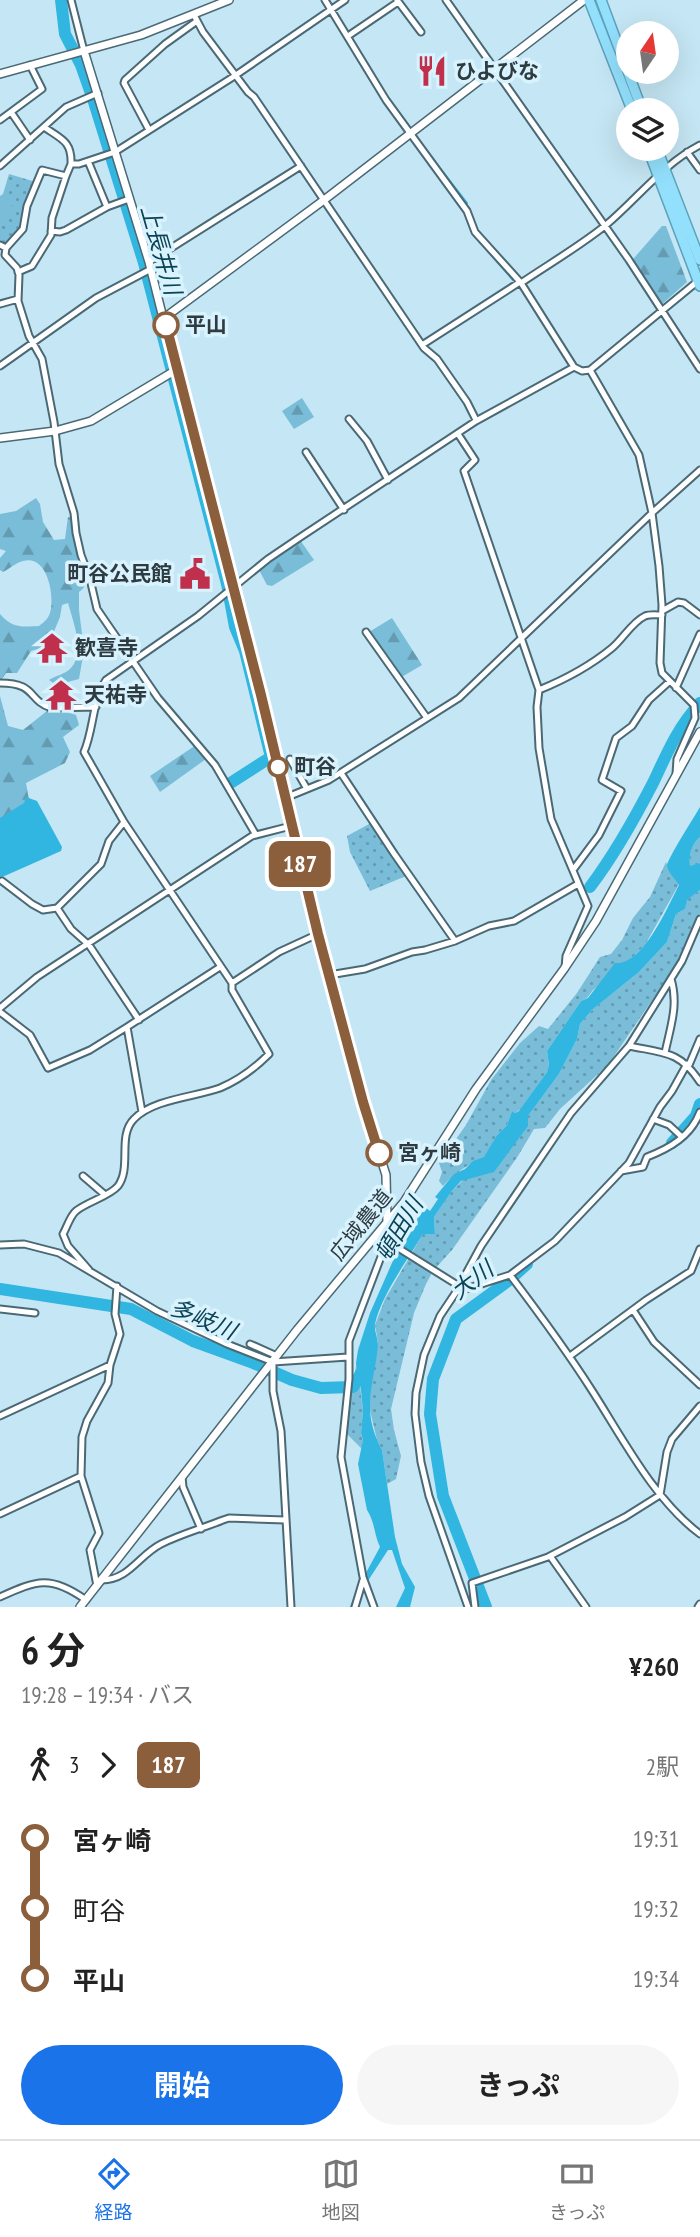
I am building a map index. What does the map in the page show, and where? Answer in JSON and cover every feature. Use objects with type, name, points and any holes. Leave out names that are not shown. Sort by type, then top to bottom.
[{"type":"highway","points":[[586,0],[627,98]]},
{"type":"highway","points":[[601,0],[638,98]]},
{"type":"highway","points":[[655,161],[700,260]]},
{"type":"highway","points":[[659,161],[699,282]]},
{"type":"street","points":[[71,0],[83,51],[150,265],[261,695],[328,975],[386,1175],[387,1241],[349,1341],[349,1378],[341,1457],[363,1577],[374,1607]]},
{"type":"street","points":[[0,74],[195,18],[229,0]]},
{"type":"street","points":[[325,0],[386,100],[467,211],[475,232],[520,282],[574,367],[582,371],[590,369],[699,282]]},
{"type":"street","points":[[71,164],[115,152],[345,0]]},
{"type":"street","points":[[446,0],[605,226],[700,369]]},
{"type":"street","points":[[164,318],[586,0]]},
{"type":"street","points":[[348,36],[397,1],[421,32]]},
{"type":"street","points":[[195,18],[254,97],[422,345],[437,359],[477,420]]},
{"type":"street","points":[[149,130],[125,80],[195,18]]},
{"type":"street","points":[[0,120],[42,89],[30,65]]},
{"type":"street","points":[[0,166],[66,107],[98,93]]},
{"type":"street","points":[[11,112],[30,140]]},
{"type":"street","points":[[18,272],[32,266],[51,235],[52,218],[71,164],[69,146],[44,127]]},
{"type":"street","points":[[422,345],[605,226],[661,171],[700,145]]},
{"type":"street","points":[[687,152],[700,170]]},
{"type":"street","points":[[88,161],[107,207]]},
{"type":"street","points":[[0,366],[96,298],[301,166]]},
{"type":"street","points":[[65,176],[42,170],[27,206],[23,229],[3,247],[5,255],[18,272],[18,299],[33,343],[42,359],[59,464],[74,513],[81,555],[97,609],[158,698],[215,765],[256,835]]},
{"type":"street","points":[[51,231],[66,230],[107,207],[129,199]]},
{"type":"street","points":[[0,304],[18,299]]},
{"type":"street","points":[[89,1270],[68,1246],[63,1234],[74,1212],[116,1189],[122,1180],[127,1134],[131,1122],[142,1112],[167,1102],[221,1087],[253,1070],[269,1055],[232,990],[232,983],[124,822],[84,752],[89,742],[99,690],[106,680],[198,616],[268,559],[477,420],[574,367]]},
{"type":"street","points":[[590,369],[639,455],[652,513],[662,613],[662,673],[694,705],[696,711],[677,759],[676,774]]},
{"type":"street","points":[[0,438],[80,425],[102,415],[176,370]]},
{"type":"street","points":[[349,419],[367,441],[388,480]]},
{"type":"street","points":[[458,434],[475,460],[464,471],[540,690],[537,708],[539,748],[551,819],[588,906],[566,956],[564,969]]},
{"type":"street","points":[[306,452],[344,510]]},
{"type":"street","points":[[285,798],[329,780],[458,698],[700,470]]},
{"type":"street","points":[[540,690],[600,658],[645,616],[662,613],[678,602],[684,603],[700,615]]},
{"type":"street","points":[[366,632],[427,718]]},
{"type":"street","points":[[676,688],[700,634]]},
{"type":"street","points":[[573,870],[608,819],[621,791],[602,780],[616,738],[632,726],[649,700],[670,682]]},
{"type":"street","points":[[0,683],[27,687],[44,706],[51,708],[96,707]]},
{"type":"street","name":"広域農道","points":[[80,1607],[275,1359],[404,1202],[476,1089],[596,921],[700,732]]},
{"type":"street","points":[[290,759],[307,789]]},
{"type":"street","points":[[341,773],[455,941]]},
{"type":"street","points":[[2,881],[43,910],[57,908],[101,864],[109,841],[124,822]]},
{"type":"street","points":[[220,967],[90,1050],[48,1068],[30,1035],[0,1010],[37,977],[256,835],[292,826]]},
{"type":"street","points":[[328,975],[365,969],[412,952],[455,941],[489,926],[514,921],[578,884]]},
{"type":"street","points":[[57,908],[71,929],[89,945],[139,1020]]},
{"type":"street","points":[[468,1607],[429,1496],[421,1462],[415,1414],[416,1393],[424,1355],[440,1316],[502,1213],[571,1113],[629,1046],[682,961],[700,919]]},
{"type":"street","points":[[232,983],[279,952],[318,934]]},
{"type":"street","points":[[665,1054],[674,1020],[675,991],[671,979]]},
{"type":"street","points":[[127,1027],[142,1112]]},
{"type":"street","points":[[458,1289],[510,1275],[555,1241],[621,1171],[688,1064],[700,1039]]},
{"type":"street","points":[[629,1046],[665,1054],[688,1064],[700,1082]]},
{"type":"street","points":[[621,1171],[643,1167],[647,1157],[669,1149],[682,1138],[700,1112]]},
{"type":"street","points":[[653,1119],[668,1125],[682,1138]]},
{"type":"street","points":[[83,1176],[104,1195]]},
{"type":"street","points":[[387,1241],[458,1289]]},
{"type":"street","points":[[0,1245],[24,1244],[59,1253],[157,1311],[227,1344],[275,1359],[348,1357]]},
{"type":"street","points":[[570,1356],[691,1271],[700,1249]]},
{"type":"street","points":[[510,1275],[570,1356],[660,1495],[700,1534]]},
{"type":"street","points":[[117,1286],[114,1314],[120,1334],[110,1365],[108,1383],[87,1421],[82,1437],[81,1476],[99,1533],[90,1550],[99,1583],[114,1580],[160,1544],[229,1518],[285,1520]]},
{"type":"street","points":[[0,1309],[35,1313]]},
{"type":"street","points":[[633,1310],[654,1342],[700,1385]]},
{"type":"street","points":[[250,1345],[275,1359]]},
{"type":"street","points":[[275,1359],[273,1391],[281,1431],[290,1607]]},
{"type":"street","points":[[0,1416],[110,1365]]},
{"type":"street","points":[[475,1607],[472,1583],[550,1556],[625,1517],[660,1495],[667,1452],[673,1439],[700,1406]]},
{"type":"street","points":[[0,1514],[81,1476]]},
{"type":"street","points":[[182,1477],[183,1487],[201,1529]]},
{"type":"street","points":[[550,1556],[586,1607]]},
{"type":"street","points":[[355,1607],[363,1577]]},
{"type":"street","points":[[0,1597],[30,1584],[44,1582],[68,1587],[86,1600]]},
{"type":"green space","points":[[9,174],[36,182],[20,231],[6,246],[0,243],[0,196]]},
{"type":"green space","points":[[5,195],[15,212],[0,221],[0,198]]},
{"type":"green space","points":[[662,226],[666,226],[687,282],[661,305],[634,263],[634,258]]},
{"type":"green space","points":[[302,398],[314,417],[294,429],[282,411]]},
{"type":"green space","points":[[36,498],[40,504],[43,522],[54,540],[65,539],[68,517],[75,518],[74,541],[86,575],[84,587],[79,592],[84,650],[79,679],[56,685],[49,680],[70,669],[77,655],[77,637],[68,603],[62,605],[48,646],[31,651],[17,673],[6,673],[0,682],[0,614],[17,626],[27,627],[39,626],[50,613],[48,578],[38,564],[23,561],[3,572],[0,570],[0,558],[6,551],[0,549],[0,514],[16,511]]},
{"type":"green space","points":[[300,540],[314,560],[272,586],[267,585],[259,570]]},
{"type":"green space","points":[[392,618],[422,665],[400,678],[369,632]]},
{"type":"green space","points":[[0,696],[8,726],[23,730],[47,711],[63,711],[76,715],[79,725],[63,737],[70,752],[65,763],[26,783],[31,811],[0,831]]},
{"type":"green space","points":[[196,745],[206,759],[160,792],[150,776]]},
{"type":"green space","points":[[371,823],[406,876],[370,891],[350,852],[347,836]]},
{"type":"green space","points":[[700,837],[700,863],[690,867],[691,850]]},
{"type":"green space","points":[[666,862],[679,884],[645,945],[581,1001],[547,1051],[547,1072],[521,1109],[515,1113],[512,1111],[507,1125],[497,1135],[485,1157],[462,1169],[443,1186],[439,1181],[442,1172],[439,1163],[466,1125],[491,1080],[520,1043],[539,1026],[548,1029],[577,993],[600,957],[611,954],[633,918],[650,897]]},
{"type":"green space","points":[[700,890],[700,913],[680,959],[608,1065],[560,1109],[545,1128],[534,1129],[518,1156],[426,1284],[414,1313],[391,1409],[401,1456],[396,1479],[387,1484],[382,1450],[369,1406],[378,1342],[375,1325],[385,1299],[423,1234],[435,1234],[434,1217],[452,1191],[528,1116],[559,1074],[577,1039],[580,1024],[592,1010],[639,972],[667,942],[676,914],[685,909],[686,900]]},
{"type":"green space","points":[[357,1360],[363,1411],[362,1449],[347,1434]]},
{"type":"shaded area","points":[[26,797],[37,801],[62,847],[61,851],[0,878],[0,818],[24,803]]},
{"type":"shaded area","points":[[700,807],[700,837],[690,854],[690,866],[700,863],[700,890],[687,900],[685,909],[676,914],[667,942],[639,972],[592,1010],[580,1024],[577,1039],[559,1074],[528,1116],[528,1126],[494,1172],[461,1181],[452,1191],[434,1217],[435,1234],[423,1234],[378,1313],[375,1329],[378,1345],[370,1410],[375,1435],[382,1450],[395,1537],[402,1564],[415,1587],[410,1607],[396,1607],[405,1588],[392,1550],[388,1550],[362,1590],[355,1607],[350,1607],[380,1547],[367,1510],[358,1464],[363,1440],[363,1411],[356,1363],[370,1313],[399,1247],[425,1207],[430,1211],[438,1199],[435,1197],[454,1174],[484,1157],[497,1135],[507,1125],[512,1111],[519,1111],[547,1072],[547,1051],[581,1001],[588,998],[615,963],[635,955],[653,933],[679,885],[669,871],[668,862]]},
{"type":"waterway","name":"上長井川","points":[[61,0],[65,34],[81,65],[94,102],[144,263],[227,584],[235,627],[245,651],[271,757],[232,782]]},
{"type":"waterway","points":[[416,137],[466,205]]},
{"type":"waterway","points":[[465,214],[474,235],[513,280]]},
{"type":"waterway","points":[[590,887],[632,822],[679,731],[700,703]]},
{"type":"waterway","name":"大川","points":[[672,1143],[696,1116],[700,1104]]},
{"type":"waterway","name":"大川","points":[[486,1607],[443,1496],[430,1414],[433,1379],[456,1319],[527,1264]]},
{"type":"waterway","name":"多岐川","points":[[0,1289],[131,1309],[193,1341],[292,1380],[321,1388],[353,1387],[367,1363]]},
{"type":"bus line","name":"187","points":[[166,325],[261,695],[318,934],[379,1153]]},
{"type":"place","name":"ひよびな","points":[[432,71]]},
{"type":"place","name":"平山","points":[[166,325]]},
{"type":"place","name":"町谷公民館","points":[[195,574]]},
{"type":"place","name":"歓喜寺","points":[[52,648]]},
{"type":"place","name":"天祐寺","points":[[61,695]]},
{"type":"place","name":"町谷","points":[[278,767]]},
{"type":"place","name":"宮ヶ崎","points":[[379,1153]]},
{"type":"water label","name":"頓田川","points":[[399,1229]]}]
